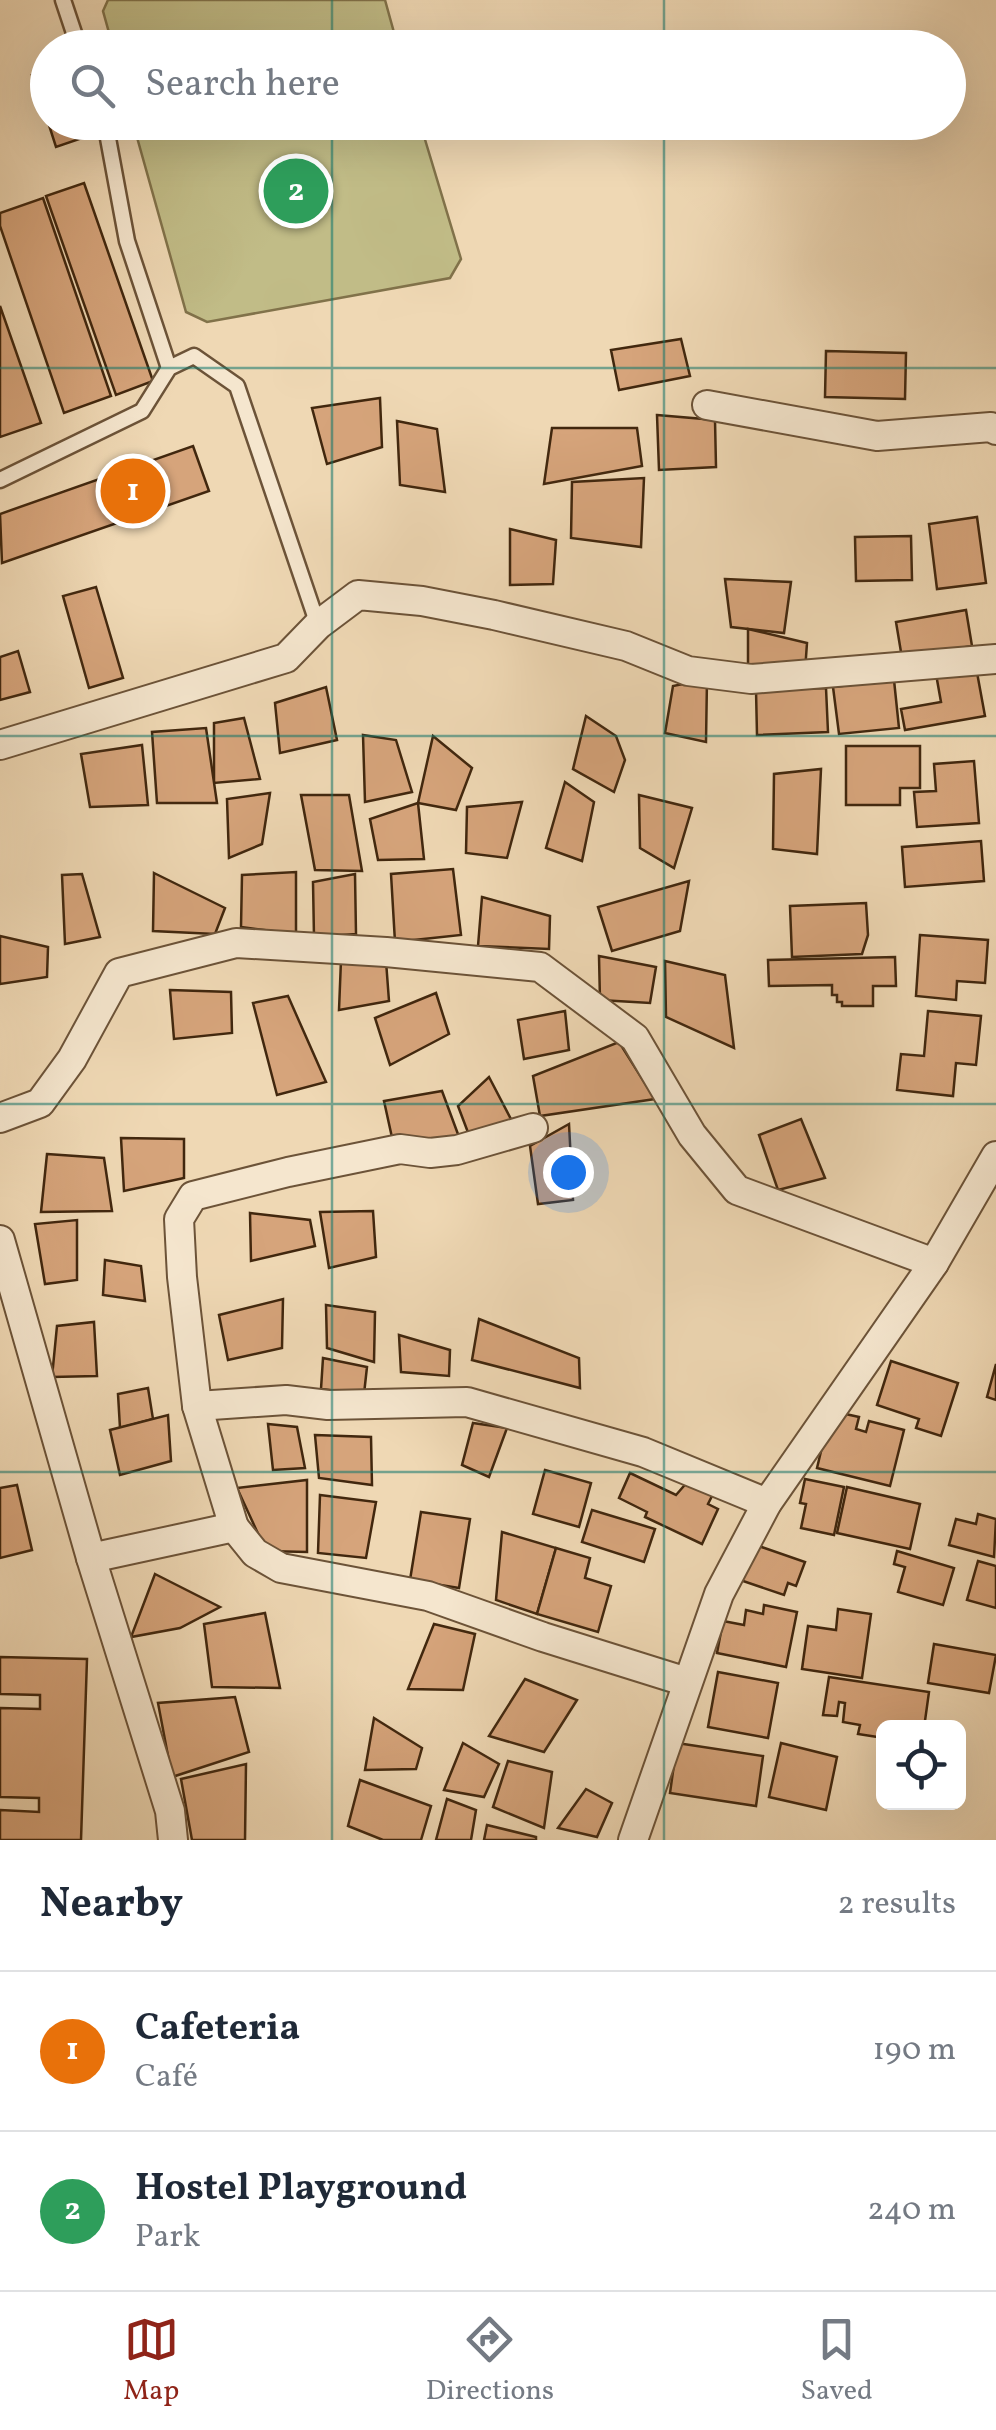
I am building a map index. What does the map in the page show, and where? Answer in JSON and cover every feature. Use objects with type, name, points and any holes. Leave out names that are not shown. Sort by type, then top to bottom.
[{"type":"street","points":[[707,404],[877,436],[990,427],[996,430]]},
{"type":"street","points":[[0,744],[286,658],[318,625],[358,595],[422,601],[626,646],[688,671],[752,680],[996,659]]},
{"type":"street","points":[[0,1118],[40,1103],[72,1058],[119,973],[236,943],[386,952],[540,968],[635,1038],[692,1135],[737,1190],[934,1264]]},
{"type":"street","points":[[533,1128],[457,1150],[430,1153],[400,1149],[193,1196],[179,1220],[197,1406],[234,1527],[255,1553],[281,1568],[428,1596],[687,1682]]},
{"type":"street","points":[[633,1840],[719,1594],[767,1504],[934,1264],[996,1156]]},
{"type":"street","points":[[0,1240],[90,1558],[170,1811],[172,1840]]},
{"type":"street","points":[[197,1406],[286,1400],[328,1405],[467,1402],[643,1452],[767,1504]]},
{"type":"street","points":[[90,1558],[234,1527]]},
{"type":"lane","points":[[63,0],[73,30]]},
{"type":"lane","points":[[108,140],[128,241],[170,368]]},
{"type":"lane","points":[[0,480],[142,412],[170,368],[194,356],[236,386],[318,625]]},
{"type":"shaded area","points":[[108,0],[385,0],[393,30],[108,30],[103,11]]},
{"type":"shaded area","points":[[138,140],[425,140],[461,259],[450,278],[207,322],[186,312]]},
{"type":"building","points":[[54,140],[76,140],[56,147]]},
{"type":"building","points":[[84,183],[153,381],[116,395],[46,196]]},
{"type":"building","points":[[43,198],[111,396],[64,413],[0,226],[0,213]]},
{"type":"building","points":[[0,306],[41,423],[0,437]]},
{"type":"building","points":[[681,339],[690,376],[619,390],[611,350]]},
{"type":"building","points":[[826,351],[906,353],[905,399],[825,397]]},
{"type":"building","points":[[380,398],[382,447],[327,464],[312,408]]},
{"type":"building","points":[[657,415],[715,420],[716,467],[659,470]]},
{"type":"building","points":[[397,421],[437,429],[445,492],[400,485]]},
{"type":"building","points":[[552,428],[637,428],[642,466],[544,484]]},
{"type":"building","points":[[193,446],[209,491],[2,563],[0,514]]},
{"type":"building","points":[[644,478],[641,547],[571,538],[572,482]]},
{"type":"building","points":[[977,517],[986,583],[937,589],[929,524]]},
{"type":"building","points":[[510,529],[556,540],[553,584],[510,585]]},
{"type":"building","points":[[911,536],[912,580],[856,581],[855,537]]},
{"type":"building","points":[[725,579],[791,582],[784,633],[731,627]]},
{"type":"building","points":[[96,587],[123,678],[89,688],[63,596]]},
{"type":"building","points":[[966,610],[972,646],[902,658],[896,622]]},
{"type":"building","points":[[748,629],[807,643],[805,671],[748,665]]},
{"type":"building","points":[[18,651],[30,692],[0,700],[0,657]]},
{"type":"building","points":[[976,667],[985,716],[905,730],[901,709],[941,702],[936,674]]},
{"type":"building","points":[[707,679],[706,742],[665,733],[673,686]]},
{"type":"building","points":[[894,680],[899,728],[839,734],[833,687]]},
{"type":"building","points":[[326,687],[337,740],[280,753],[275,703]]},
{"type":"building","points":[[826,688],[828,732],[757,735],[756,690]]},
{"type":"building","points":[[586,716],[616,736],[625,760],[614,792],[573,769]]},
{"type":"building","points":[[244,718],[260,779],[214,783],[214,723]]},
{"type":"building","points":[[206,728],[217,803],[157,803],[152,732]]},
{"type":"building","points":[[363,735],[396,740],[412,792],[365,802]]},
{"type":"building","points":[[433,736],[472,768],[456,810],[418,803]]},
{"type":"building","points":[[142,745],[148,805],[90,807],[81,754]]},
{"type":"building","points":[[846,746],[920,746],[920,788],[900,788],[900,805],[846,805]]},
{"type":"building","points":[[974,761],[979,823],[917,827],[914,792],[936,791],[934,764]]},
{"type":"building","points":[[821,769],[817,854],[773,849],[774,774]]},
{"type":"building","points":[[565,782],[594,802],[582,861],[546,848]]},
{"type":"building","points":[[270,793],[262,844],[229,858],[227,799]]},
{"type":"building","points":[[301,795],[349,795],[362,871],[315,870]]},
{"type":"building","points":[[639,795],[692,808],[674,868],[640,848]]},
{"type":"building","points":[[522,802],[507,858],[466,853],[467,807]]},
{"type":"building","points":[[418,803],[424,859],[378,860],[370,819]]},
{"type":"building","points":[[981,841],[984,881],[905,887],[902,847]]},
{"type":"building","points":[[453,869],[461,935],[395,942],[391,874]]},
{"type":"building","points":[[296,872],[296,934],[241,927],[242,875]]},
{"type":"building","points":[[154,873],[225,908],[215,934],[153,931]]},
{"type":"building","points":[[82,874],[100,937],[65,944],[62,875]]},
{"type":"building","points":[[355,874],[356,934],[314,937],[313,882]]},
{"type":"building","points":[[689,881],[680,931],[612,951],[598,907]]},
{"type":"building","points":[[482,897],[550,916],[549,949],[478,946]]},
{"type":"building","points":[[866,903],[868,935],[862,954],[792,957],[790,906]]},
{"type":"building","points":[[920,935],[988,940],[985,983],[957,981],[956,1000],[916,996]]},
{"type":"building","points":[[0,936],[48,947],[47,977],[0,984]]},
{"type":"building","points":[[599,956],[656,967],[650,1003],[600,1000]]},
{"type":"building","points":[[895,957],[896,986],[873,986],[873,1006],[842,1006],[837,995],[832,995],[832,985],[769,986],[768,960]]},
{"type":"building","points":[[341,960],[386,961],[389,1001],[339,1010]]},
{"type":"building","points":[[665,961],[725,975],[734,1048],[666,1017]]},
{"type":"building","points":[[170,990],[231,992],[232,1033],[174,1039]]},
{"type":"building","points":[[436,993],[449,1034],[390,1065],[375,1018]]},
{"type":"building","points":[[288,996],[326,1082],[277,1095],[253,1003]]},
{"type":"building","points":[[565,1011],[569,1050],[524,1059],[518,1020]]},
{"type":"building","points":[[928,1011],[981,1016],[976,1065],[956,1063],[953,1096],[897,1090],[901,1054],[924,1056]]},
{"type":"building","points":[[619,1042],[655,1099],[540,1116],[533,1076]]},
{"type":"building","points":[[489,1077],[513,1123],[472,1143],[458,1106]]},
{"type":"building","points":[[442,1091],[462,1145],[393,1142],[384,1101]]},
{"type":"building","points":[[801,1119],[825,1178],[778,1190],[759,1135]]},
{"type":"building","points":[[569,1124],[573,1200],[538,1204],[530,1146]]},
{"type":"building","points":[[121,1138],[184,1139],[184,1178],[124,1191]]},
{"type":"building","points":[[47,1154],[104,1158],[112,1211],[41,1212]]},
{"type":"building","points":[[373,1211],[376,1257],[329,1268],[320,1212]]},
{"type":"building","points":[[250,1213],[310,1220],[315,1246],[251,1261]]},
{"type":"building","points":[[77,1220],[77,1280],[45,1284],[35,1224]]},
{"type":"building","points":[[105,1260],[141,1266],[145,1301],[103,1295]]},
{"type":"building","points":[[283,1299],[282,1348],[228,1360],[219,1315]]},
{"type":"building","points":[[326,1305],[375,1312],[374,1362],[327,1348]]},
{"type":"building","points":[[479,1319],[579,1358],[580,1388],[472,1360]]},
{"type":"building","points":[[94,1322],[97,1376],[52,1377],[57,1326]]},
{"type":"building","points":[[399,1335],[450,1350],[449,1376],[401,1372]]},
{"type":"building","points":[[323,1358],[367,1367],[364,1394],[321,1389]]},
{"type":"building","points":[[891,1361],[958,1383],[941,1436],[916,1428],[919,1419],[877,1405]]},
{"type":"building","points":[[996,1364],[996,1400],[987,1397]]},
{"type":"building","points":[[148,1388],[153,1419],[120,1428],[118,1394]]},
{"type":"building","points":[[841,1413],[859,1417],[856,1429],[866,1432],[869,1421],[904,1430],[890,1486],[817,1468],[829,1418]]},
{"type":"building","points":[[168,1415],[171,1461],[120,1475],[110,1430]]},
{"type":"building","points":[[473,1423],[507,1428],[489,1477],[462,1465]]},
{"type":"building","points":[[268,1424],[297,1427],[305,1468],[273,1470]]},
{"type":"building","points":[[315,1435],[371,1437],[372,1485],[319,1478]]},
{"type":"building","points":[[545,1470],[591,1483],[579,1527],[533,1514]]},
{"type":"building","points":[[630,1473],[676,1495],[690,1479],[715,1490],[708,1504],[718,1509],[702,1544],[645,1517],[647,1512],[619,1498]]},
{"type":"building","points":[[805,1479],[844,1487],[834,1535],[801,1528],[806,1504],[800,1503]]},
{"type":"building","points":[[307,1480],[307,1552],[266,1551],[237,1488]]},
{"type":"building","points":[[17,1485],[32,1550],[0,1558],[0,1488]]},
{"type":"building","points":[[847,1487],[920,1504],[910,1549],[837,1533]]},
{"type":"building","points":[[320,1495],[376,1502],[366,1558],[318,1553]]},
{"type":"building","points":[[592,1510],[655,1529],[644,1562],[582,1542]]},
{"type":"building","points":[[421,1512],[470,1519],[459,1588],[410,1580]]},
{"type":"building","points":[[978,1514],[996,1519],[994,1557],[949,1545],[956,1519],[976,1524]]},
{"type":"building","points":[[502,1532],[556,1548],[537,1614],[496,1600]]},
{"type":"building","points":[[753,1544],[805,1562],[796,1586],[788,1583],[784,1595],[740,1580]]},
{"type":"building","points":[[556,1548],[590,1558],[585,1578],[611,1586],[598,1632],[537,1614]]},
{"type":"building","points":[[897,1551],[954,1568],[943,1605],[898,1592],[905,1567],[894,1564]]},
{"type":"building","points":[[978,1561],[996,1566],[996,1608],[967,1600]]},
{"type":"building","points":[[155,1574],[220,1607],[180,1628],[131,1637]]},
{"type":"building","points":[[764,1605],[797,1612],[786,1667],[717,1653],[723,1621],[744,1625],[746,1610],[763,1614]]},
{"type":"building","points":[[838,1609],[871,1614],[862,1678],[802,1669],[808,1626],[836,1630]]},
{"type":"building","points":[[265,1613],[280,1688],[212,1687],[204,1624]]},
{"type":"building","points":[[434,1624],[475,1634],[463,1690],[408,1689]]},
{"type":"building","points":[[934,1644],[996,1655],[989,1693],[928,1683]]},
{"type":"building","points":[[0,1657],[87,1659],[81,1840],[0,1840],[0,1810],[39,1812],[39,1798],[0,1797],[0,1708],[40,1709],[40,1695],[0,1694]]},
{"type":"building","points":[[718,1672],[778,1683],[768,1738],[708,1727]]},
{"type":"building","points":[[829,1677],[929,1692],[925,1720],[876,1720],[876,1737],[858,1734],[860,1725],[843,1722],[845,1703],[839,1702],[837,1716],[823,1715]]},
{"type":"building","points":[[525,1679],[577,1700],[544,1752],[489,1736]]},
{"type":"building","points":[[235,1697],[249,1752],[172,1777],[158,1703]]},
{"type":"building","points":[[374,1718],[422,1748],[416,1769],[365,1770]]},
{"type":"building","points":[[463,1743],[499,1764],[484,1797],[444,1790]]},
{"type":"building","points":[[677,1743],[763,1756],[756,1806],[670,1793]]},
{"type":"building","points":[[781,1743],[837,1757],[826,1810],[769,1797]]},
{"type":"building","points":[[508,1761],[552,1772],[544,1828],[493,1807]]},
{"type":"building","points":[[246,1764],[245,1840],[192,1840],[181,1779]]},
{"type":"building","points":[[360,1780],[431,1806],[421,1840],[383,1840],[348,1826]]},
{"type":"building","points":[[586,1789],[612,1803],[597,1837],[558,1828]]},
{"type":"building","points":[[447,1799],[476,1810],[471,1840],[436,1840]]},
{"type":"building","points":[[487,1825],[536,1837],[536,1840],[484,1840]]},
{"type":"place","name":"Hostel Playground","points":[[296,191]]},
{"type":"place","name":"Cafeteria","points":[[133,491]]}]
